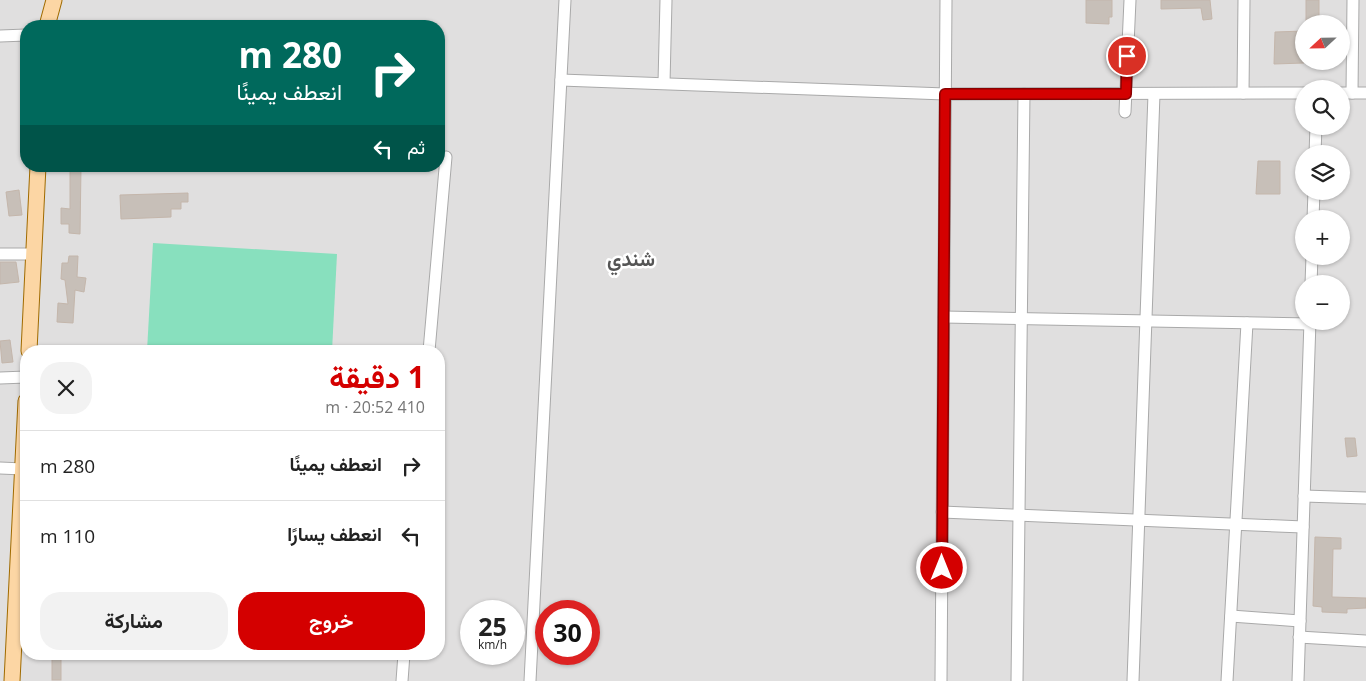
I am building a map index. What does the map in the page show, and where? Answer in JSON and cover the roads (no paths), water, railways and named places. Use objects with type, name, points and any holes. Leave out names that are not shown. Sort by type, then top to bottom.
[{"type":"main road","points":[[49,20],[54,0]]},
{"type":"main road","points":[[29,345],[38,172]]},
{"type":"main road","points":[[12,681],[20,528]]},
{"type":"street","points":[[530,681],[565,0]]},
{"type":"street","points":[[664,83],[666,0]]},
{"type":"street","points":[[941,681],[946,0]]},
{"type":"street","points":[[1125,112],[1130,0]]},
{"type":"street","points":[[1243,93],[1244,0]]},
{"type":"street","points":[[1348,80],[1353,0]]},
{"type":"street","points":[[0,36],[20,35]]},
{"type":"street","points":[[561,80],[945,94],[1295,93]]},
{"type":"street","points":[[1350,93],[1366,93]]},
{"type":"street","points":[[1017,681],[1024,94]]},
{"type":"street","points":[[1133,681],[1154,94]]},
{"type":"street","points":[[445,168],[446,157]]},
{"type":"street","points":[[430,345],[445,172]]},
{"type":"street","points":[[0,254],[34,254]]},
{"type":"street","points":[[944,316],[1295,323]]},
{"type":"street","points":[[1227,681],[1247,323]]},
{"type":"street","points":[[1298,681],[1310,330]]},
{"type":"street","points":[[0,378],[20,377]]},
{"type":"street","points":[[0,468],[20,470]]},
{"type":"street","points":[[1304,496],[1366,498]]},
{"type":"street","points":[[942,512],[1303,527]]},
{"type":"street","points":[[1231,616],[1300,621]]},
{"type":"street","points":[[1300,637],[1366,641]]},
{"type":"street","points":[[402,681],[404,660]]},
{"type":"district","name":"شندي","points":[[631,259]]}]
